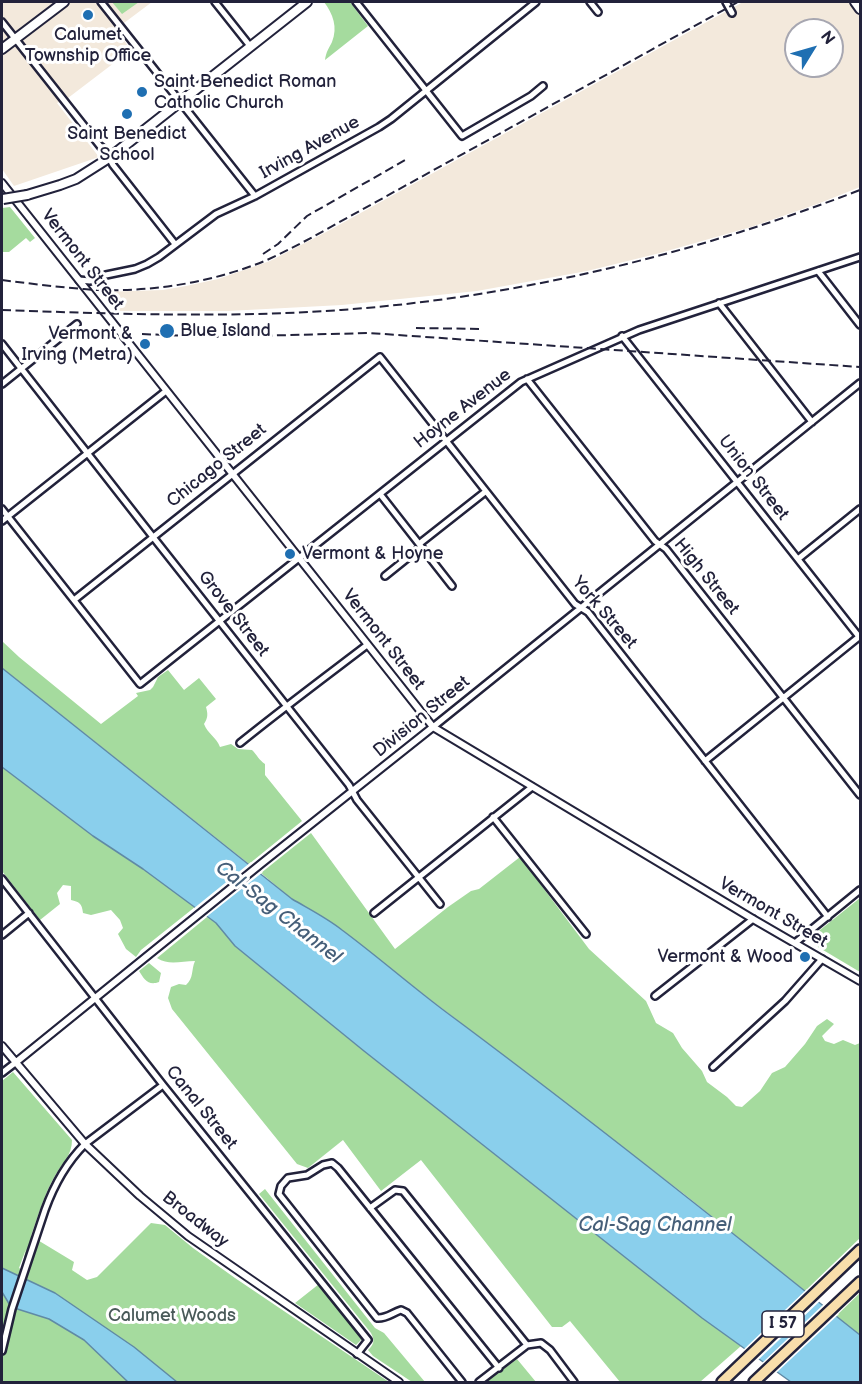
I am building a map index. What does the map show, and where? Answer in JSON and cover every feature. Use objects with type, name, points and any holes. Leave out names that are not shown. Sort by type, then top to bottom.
[{"type":"highway","name":"I 57","points":[[722,1383],[861,1250]]},
{"type":"highway","name":"I 57","points":[[754,1383],[857,1285]]},
{"type":"main road","points":[[2,49],[64,2]]},
{"type":"main road","points":[[2,199],[27,195],[60,185],[76,179],[109,159],[307,2]]},
{"type":"main road","points":[[855,2],[861,9]]},
{"type":"street","points":[[101,2],[255,195]]},
{"type":"street","points":[[214,2],[250,46]]},
{"type":"street","points":[[356,2],[462,136],[531,96],[543,86]]},
{"type":"street","name":"Irving Avenue","points":[[79,280],[90,281],[147,264],[216,214],[379,127],[536,2]]},
{"type":"street","points":[[590,2],[598,12]]},
{"type":"street","points":[[726,2],[732,13]]},
{"type":"street","points":[[2,22],[105,150],[109,159],[176,244]]},
{"type":"street","name":"Vermont Street","points":[[2,183],[433,728],[753,920],[861,981]]},
{"type":"street","name":"Hoyne Avenue","points":[[74,600],[140,684],[520,382],[622,336],[861,257]]},
{"type":"street","points":[[818,271],[861,325]]},
{"type":"street","points":[[719,303],[812,422]]},
{"type":"street","points":[[2,384],[77,324]]},
{"type":"street","name":"Union Street","points":[[622,336],[860,637]]},
{"type":"street","name":"Grove Street","points":[[2,344],[440,904]]},
{"type":"street","name":"York Street","points":[[380,357],[575,604],[588,612],[828,917]]},
{"type":"street","name":"Chicago Street","points":[[74,600],[380,357]]},
{"type":"street","name":"High Street","points":[[527,379],[653,538],[666,549],[861,795]]},
{"type":"street","name":"Division Street","points":[[2,1073],[861,383]]},
{"type":"street","points":[[2,521],[166,391]]},
{"type":"street","points":[[386,576],[485,492]]},
{"type":"street","points":[[380,494],[452,586]]},
{"type":"street","points":[[2,509],[74,600]]},
{"type":"street","points":[[798,559],[861,509]]},
{"type":"street","points":[[705,761],[860,637]]},
{"type":"street","points":[[240,743],[368,645]]},
{"type":"street","points":[[374,913],[532,787]]},
{"type":"street","points":[[493,818],[586,934]]},
{"type":"street","name":"Canal Street","points":[[2,879],[163,1085],[369,1340],[357,1354]]},
{"type":"street","points":[[795,943],[861,890]]},
{"type":"street","points":[[2,935],[29,913]]},
{"type":"street","points":[[655,996],[753,920]]},
{"type":"street","points":[[713,1067],[785,1001],[822,959]]},
{"type":"street","name":"Broadway","points":[[2,1047],[85,1144],[140,1196],[188,1236],[399,1383]]},
{"type":"street","points":[[2,1351],[12,1309],[45,1210],[54,1187],[70,1160],[85,1144],[163,1085]]},
{"type":"street","points":[[462,1383],[407,1313],[401,1310],[383,1319],[377,1318],[279,1194],[281,1186],[288,1178],[307,1175],[323,1165],[332,1163],[338,1168],[499,1368]]},
{"type":"street","points":[[370,1208],[394,1190],[404,1191],[527,1345]]},
{"type":"street","points":[[479,1383],[527,1345],[541,1343],[574,1383]]},
{"type":"shaded area","points":[[2,2],[152,2],[116,29],[131,50],[68,98],[57,103],[99,157],[14,186],[2,169]]},
{"type":"shaded area","points":[[743,2],[860,2],[860,187],[820,203],[751,227],[660,253],[587,271],[477,291],[342,305],[228,311],[116,311],[102,292],[163,290],[186,286],[218,279],[270,261]]},
{"type":"green space","points":[[112,2],[139,2],[122,14]]},
{"type":"green space","points":[[324,2],[350,2],[368,26],[325,60],[334,36],[334,26],[330,11]]},
{"type":"green space","points":[[10,207],[35,238],[30,242],[26,238],[9,252],[2,252],[2,208]]},
{"type":"green space","points":[[2,641],[101,724],[138,696],[136,693],[150,690],[158,677],[168,670],[184,690],[199,678],[216,699],[206,707],[207,716],[204,724],[220,747],[231,744],[238,749],[252,750],[265,764],[265,775],[302,821],[249,864],[2,668]]},
{"type":"green space","points":[[2,767],[93,836],[195,907],[141,950],[136,957],[126,949],[118,934],[123,928],[120,920],[111,910],[91,915],[83,913],[80,903],[71,900],[71,886],[63,885],[57,893],[60,904],[40,920],[2,871]]},
{"type":"green space","points":[[311,833],[395,949],[448,907],[471,891],[479,889],[520,857],[589,949],[646,1001],[656,1023],[673,1033],[682,1048],[702,1071],[707,1082],[736,1106],[742,1107],[760,1091],[772,1073],[785,1067],[817,1026],[827,1019],[834,1024],[822,1036],[825,1041],[834,1044],[843,1040],[855,1045],[860,1043],[860,1238],[805,1291],[684,1194],[340,929],[292,899],[261,873]]},
{"type":"green space","points":[[860,898],[860,972],[818,947],[815,934]]},
{"type":"green space","points":[[207,917],[216,923],[235,946],[364,1051],[702,1318],[741,1346],[700,1382],[620,1382],[570,1321],[562,1327],[552,1327],[421,1160],[381,1191],[343,1140],[308,1168],[297,1164],[172,1009],[168,998],[171,987],[179,984],[186,985],[189,982],[195,961],[171,962],[157,958]]},
{"type":"green space","points":[[149,963],[161,973],[159,982],[149,982],[139,971]]},
{"type":"green space","name":"Calumet Woods","points":[[13,1072],[72,1140],[69,1154],[45,1196],[31,1236],[74,1262],[72,1270],[87,1280],[97,1277],[151,1223],[165,1225],[235,1278],[389,1382],[2,1382],[2,1081]],"holes":[[[26,1249],[24,1257],[32,1262],[28,1273],[19,1268]]]},
{"type":"green space","points":[[265,1189],[375,1328],[384,1333],[425,1382],[412,1382],[373,1356],[368,1350],[373,1342],[371,1333],[259,1194]]},
{"type":"green space","points":[[319,1284],[361,1335],[361,1340],[356,1345],[295,1303]]},
{"type":"green space","points":[[860,1293],[860,1335],[836,1316]]},
{"type":"green space","points":[[517,1359],[536,1382],[486,1382]]},
{"type":"water","name":"Cal-Sag Channel","points":[[2,668],[292,899],[330,921],[355,940],[545,1086],[860,1335],[860,1382],[791,1382],[702,1318],[364,1051],[235,946],[216,923],[143,869],[93,836],[2,767]]},
{"type":"water","points":[[2,1268],[55,1293],[134,1347],[177,1382],[128,1382],[84,1340],[49,1319],[11,1307],[2,1292]]},
{"type":"pier","points":[[251,862],[263,872],[205,918],[193,909]]},
{"type":"pier","points":[[807,1289],[821,1300],[757,1361],[742,1351]]},
{"type":"pier","points":[[825,1303],[839,1314],[775,1374],[761,1364]]},
{"type":"railway","points":[[2,280],[97,290],[140,289],[205,280],[247,268],[310,238],[738,2]]},
{"type":"railway","points":[[263,254],[278,244],[307,216],[407,159]]},
{"type":"railway","points":[[2,310],[129,314],[256,314],[341,310],[474,295],[540,283],[670,253],[734,234],[860,190]]},
{"type":"railway","points":[[416,328],[482,329]]},
{"type":"railway","points":[[142,334],[213,337],[369,333],[860,367]]},
{"type":"place","name":"Calumet Township Office","points":[[88,15]]},
{"type":"place","name":"Saint Benedict Roman Catholic Church","points":[[142,92]]},
{"type":"place","name":"Saint Benedict School","points":[[127,114]]},
{"type":"place","name":"Blue Island","points":[[167,331]]},
{"type":"place","name":"Vermont & Irving (Metra)","points":[[145,344]]},
{"type":"place","name":"Vermont & Hoyne","points":[[290,554]]},
{"type":"place","name":"Vermont & Wood","points":[[805,957]]}]
